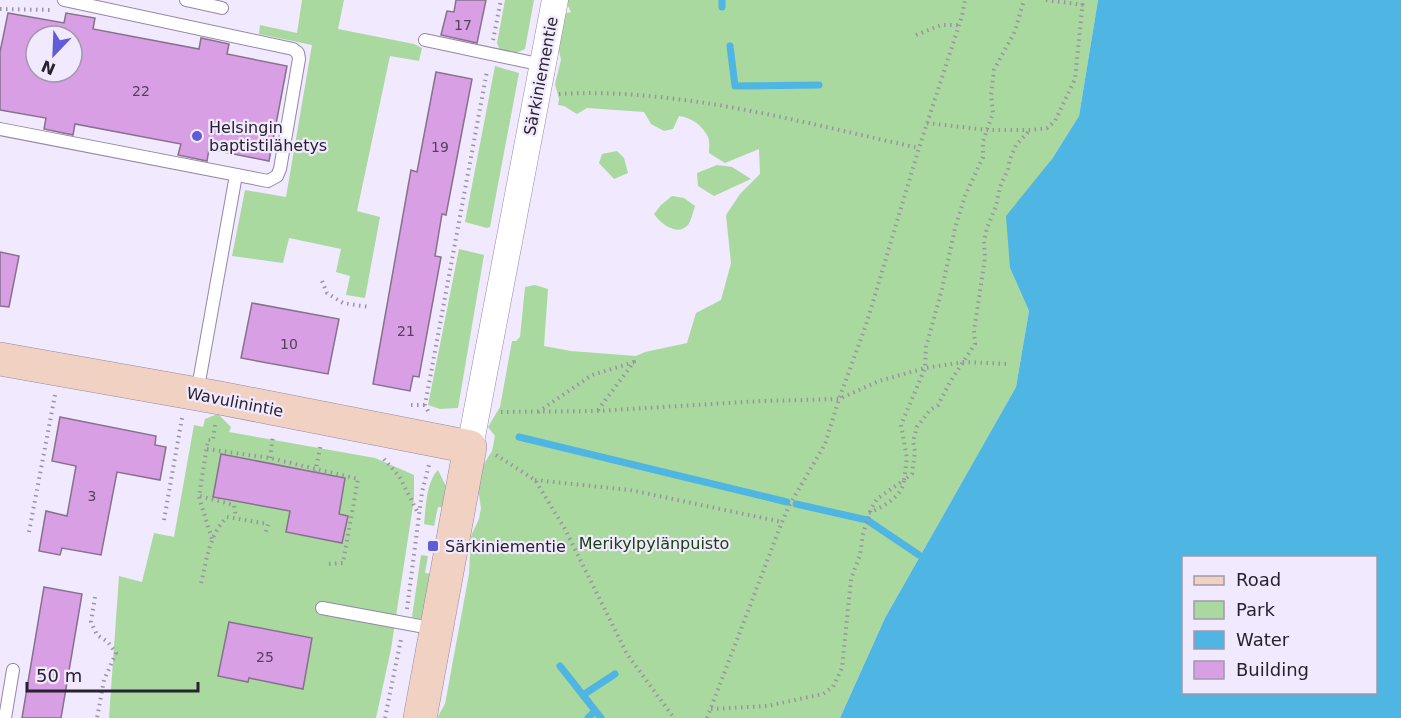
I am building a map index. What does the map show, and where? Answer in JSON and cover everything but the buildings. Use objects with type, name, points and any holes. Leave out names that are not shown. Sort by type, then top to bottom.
[{"type":"street","name":"Särkiniementie","points":[[420,718],[555,0]]},
{"type":"street","name":"Wavulinintie","points":[[0,359],[60,370],[199,408],[470,447]]},
{"type":"lane","points":[[0,129],[268,181],[277,176],[299,60],[298,53],[293,50],[64,0]]},
{"type":"lane","points":[[186,0],[222,8]]},
{"type":"lane","points":[[425,40],[543,65]]},
{"type":"lane","points":[[199,408],[236,175]]},
{"type":"lane","points":[[322,608],[438,629]]},
{"type":"lane","points":[[5,718],[13,670]]},
{"type":"path","points":[[431,420],[425,405],[501,0]]},
{"type":"path","points":[[707,718],[782,522],[825,444],[866,325],[965,0]]},
{"type":"path","points":[[869,513],[896,497],[903,486],[907,458],[901,425],[925,368],[926,346],[942,289],[955,228],[965,196],[983,157],[983,141],[993,113],[991,95],[994,70],[1015,31],[1024,0]]},
{"type":"path","points":[[927,123],[988,130],[1029,130],[1047,128],[1055,121],[1075,79],[1083,2],[1046,0]]},
{"type":"path","points":[[916,35],[941,25],[959,25]]},
{"type":"path","points":[[537,96],[581,93],[670,98],[920,148]]},
{"type":"path","points":[[711,709],[767,706],[823,694],[833,687],[842,668],[851,579],[860,555],[869,513],[877,499],[912,474],[915,451],[913,442],[917,427],[930,410],[938,405],[976,339],[974,331],[987,228],[1016,145],[1029,130]]},
{"type":"path","points":[[322,281],[327,293],[343,303],[369,308]]},
{"type":"path","points":[[537,412],[592,375],[634,362],[597,411]]},
{"type":"path","points":[[477,411],[597,411],[762,400],[839,399],[879,381],[925,368],[964,362],[1008,364]]},
{"type":"path","points":[[29,532],[60,370]]},
{"type":"path","points":[[199,408],[213,440],[208,440],[199,496],[212,539]]},
{"type":"path","points":[[164,520],[199,408]]},
{"type":"path","points":[[270,458],[274,429]]},
{"type":"path","points":[[316,470],[322,439]]},
{"type":"path","points":[[470,447],[495,454],[535,480],[565,529],[627,654],[674,718]]},
{"type":"path","points":[[207,449],[270,458],[358,479],[343,563],[326,564]]},
{"type":"path","points":[[384,458],[399,476],[419,514]]},
{"type":"path","points":[[384,718],[405,623],[422,492],[429,462]]},
{"type":"path","points":[[535,480],[630,490],[782,522]]},
{"type":"path","points":[[199,496],[234,505],[236,517]]},
{"type":"path","points":[[201,583],[212,539],[218,526],[227,517],[268,524],[265,536]]},
{"type":"path","points":[[95,597],[92,622],[97,635],[108,642],[116,653],[104,680],[97,718]]},
{"type":"green space","points":[[302,0],[344,0],[338,29],[414,44],[422,48],[419,61],[390,56],[357,211],[380,217],[365,298],[346,295],[350,276],[336,272],[341,249],[289,238],[283,263],[232,256],[245,190],[286,197],[312,45],[259,34],[260,25],[297,33]]},
{"type":"green space","points":[[505,0],[534,0],[525,49],[514,54],[500,50],[497,43]]},
{"type":"green space","name":"Merikylpylänpuisto","points":[[565,0],[1098,0],[1079,116],[1052,159],[1010,268],[1029,311],[1016,387],[885,618],[840,718],[437,718],[445,704],[469,574],[471,536],[479,519],[481,508],[478,489],[482,467],[492,451],[495,436],[488,427],[500,407],[512,341],[520,337],[525,287],[535,285],[548,289],[544,346],[571,351],[636,356],[687,343],[696,313],[721,300],[731,263],[726,215],[740,194],[760,174],[759,149],[725,163],[709,153],[706,133],[688,118],[679,116],[673,129],[664,131],[651,124],[644,112],[587,108],[577,114],[558,105],[559,99],[555,84],[561,60],[554,26],[556,16],[571,12]]},
{"type":"green space","points":[[495,66],[519,73],[490,227],[487,228],[465,222]]},
{"type":"green space","points":[[617,151],[624,158],[628,173],[614,179],[599,163],[602,154]]},
{"type":"green space","points":[[717,165],[732,167],[751,179],[714,196],[698,186],[697,173]]},
{"type":"green space","points":[[672,196],[684,198],[695,206],[688,225],[679,230],[669,227],[654,214]]},
{"type":"green space","points":[[459,249],[484,255],[458,408],[440,409],[428,405]]},
{"type":"green space","points":[[219,415],[231,427],[229,432],[375,458],[414,475],[414,499],[391,649],[376,718],[109,718],[119,576],[142,582],[154,533],[174,537],[194,425],[203,427],[205,419]]},
{"type":"green space","points":[[438,470],[447,488],[444,507],[438,507],[434,526],[424,524],[429,488]]},
{"type":"green space","points":[[421,555],[428,556],[425,573],[431,574],[422,619],[412,617]]},
{"type":"water","points":[[1098,0],[1401,0],[1401,718],[840,718],[885,618],[1016,387],[1029,311],[1010,268],[1006,216],[1052,159],[1079,116]]},
{"type":"waterway","points":[[722,0],[722,7]]},
{"type":"waterway","points":[[730,46],[735,86],[819,85]]},
{"type":"waterway","points":[[519,437],[787,502]]},
{"type":"waterway","points":[[796,504],[867,520],[919,555]]},
{"type":"waterway","points":[[560,666],[601,718]]},
{"type":"waterway","points":[[583,695],[615,674]]},
{"type":"waterway","points":[[588,718],[595,711]]},
{"type":"place","name":"Helsingin baptistilähetys","points":[[197,136]]},
{"type":"place","name":"Särkiniementie","points":[[433,546]]}]
